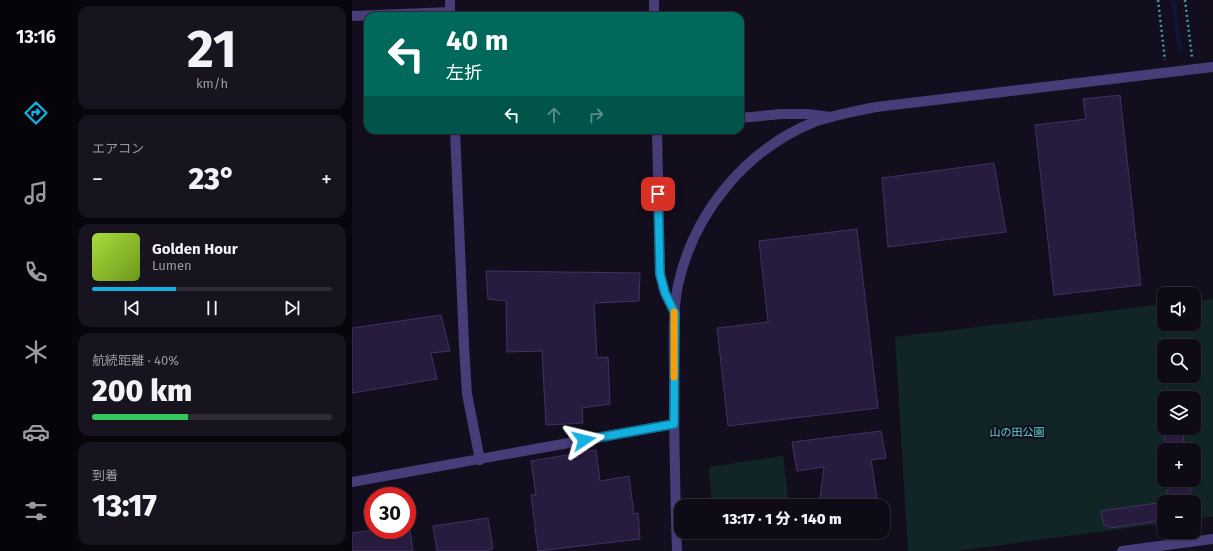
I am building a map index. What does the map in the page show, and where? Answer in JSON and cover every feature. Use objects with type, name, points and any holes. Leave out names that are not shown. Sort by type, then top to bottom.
[{"type":"street","points":[[450,0],[450,12]]},
{"type":"street","points":[[654,0],[654,12]]},
{"type":"street","points":[[352,16],[364,16]]},
{"type":"street","points":[[677,551],[674,424],[675,313],[678,286],[688,252],[702,222],[722,192],[749,163],[774,144],[800,129],[831,117],[876,107],[1213,67]]},
{"type":"street","points":[[744,118],[781,114],[831,117]]},
{"type":"street","points":[[455,134],[467,394],[480,460]]},
{"type":"street","points":[[656,134],[660,274],[665,293],[675,313]]},
{"type":"street","points":[[352,482],[674,424]]},
{"type":"street","points":[[1122,551],[1213,539]]},
{"type":"path","points":[[1158,0],[1167,72]]},
{"type":"path","points":[[1185,0],[1193,69]]},
{"type":"green space","name":"山の田公園","points":[[1213,299],[1213,517],[1201,518],[1201,495],[1157,495],[1157,524],[956,551],[908,551],[895,337],[1157,305],[1157,331],[1201,331],[1201,300]]},
{"type":"green space","points":[[783,456],[788,499],[711,499],[709,467]]},
{"type":"building","points":[[1120,95],[1141,285],[1054,295],[1035,125],[1086,119],[1083,99]]},
{"type":"building","points":[[994,163],[1006,232],[888,247],[882,178]]},
{"type":"building","points":[[857,229],[878,408],[728,426],[717,328],[768,322],[759,241]]},
{"type":"building","points":[[486,271],[640,273],[639,301],[594,303],[597,358],[608,357],[610,404],[582,408],[583,423],[546,425],[542,351],[507,352],[506,301],[488,299]]},
{"type":"building","points":[[441,315],[450,351],[431,353],[437,379],[352,393],[352,328]]},
{"type":"building","points":[[881,431],[886,458],[871,460],[877,498],[820,499],[824,467],[797,471],[792,442]]},
{"type":"building","points":[[1164,435],[1183,435],[1184,443],[1165,443]]},
{"type":"building","points":[[596,450],[600,481],[629,476],[634,514],[638,513],[640,539],[538,551],[531,495],[536,495],[531,461]]},
{"type":"building","points":[[1169,487],[1190,487],[1191,490],[1188,495],[1165,495]]},
{"type":"building","points":[[1157,503],[1157,521],[1110,528],[1109,525],[1104,526],[1101,511]]},
{"type":"building","points":[[488,518],[493,549],[483,551],[437,551],[433,526]]},
{"type":"building","points":[[364,531],[364,539],[411,539],[413,551],[352,551],[352,533]]},
{"type":"waterway","points":[[1173,0],[1180,51]]},
{"type":"slow traffic","points":[[674,312],[674,377]]},
{"type":"route","points":[[584,440],[674,424],[675,313],[665,293],[660,274],[658,194]]}]
